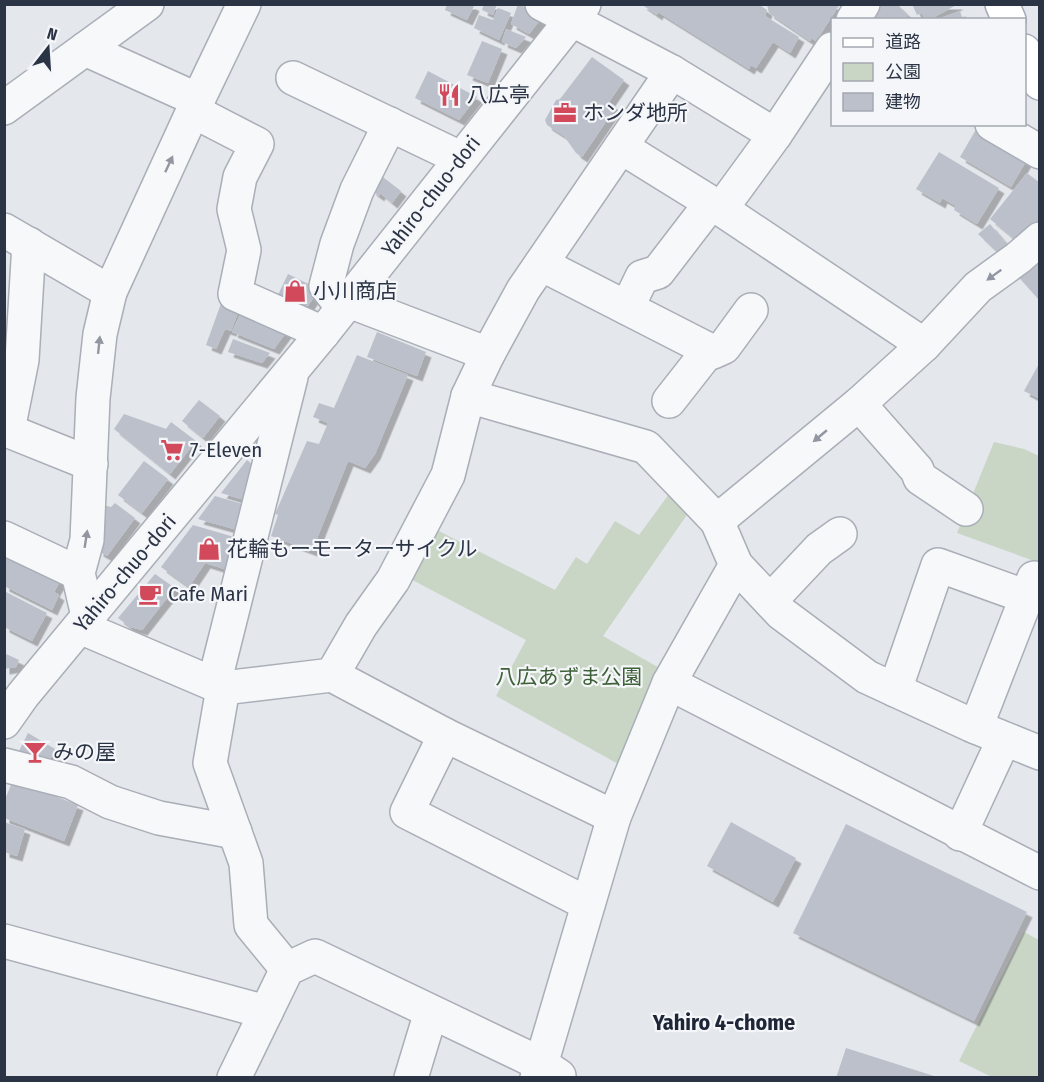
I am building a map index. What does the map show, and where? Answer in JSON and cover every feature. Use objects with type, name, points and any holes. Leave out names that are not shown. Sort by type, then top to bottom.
[{"type":"main road","points":[[1002,4],[1009,18]]},
{"type":"main road","points":[[1026,55],[1040,83]]},
{"type":"street","points":[[4,108],[147,4]]},
{"type":"street","points":[[244,4],[110,292],[100,334],[93,398],[87,540],[78,573],[84,622],[219,686],[332,675],[445,735],[614,817]]},
{"type":"street","points":[[542,4],[578,12],[775,135]]},
{"type":"street","points":[[854,18],[863,4]]},
{"type":"street","name":"Yahiro-chuo-dori","points":[[10,710],[292,371],[578,12]]},
{"type":"street","points":[[85,49],[195,106],[257,144],[240,177],[234,209],[244,250],[235,294],[338,314],[488,354]]},
{"type":"street","points":[[627,308],[642,277],[658,272],[775,135],[831,51]]},
{"type":"street","points":[[332,675],[361,625],[393,580],[448,475],[468,396],[523,290],[672,72]]},
{"type":"street","points":[[293,78],[460,158]]},
{"type":"street","points":[[338,314],[326,286],[337,244],[357,190],[390,124]]},
{"type":"street","points":[[995,126],[1040,152]]},
{"type":"street","points":[[621,147],[716,206],[924,345]]},
{"type":"street","points":[[17,237],[110,292]]},
{"type":"street","points":[[17,237],[22,360],[6,429],[91,464]]},
{"type":"street","points":[[717,521],[859,404],[924,345],[978,287],[1040,239]]},
{"type":"street","points":[[541,264],[713,352],[724,347],[751,310]]},
{"type":"street","points":[[669,401],[709,350]]},
{"type":"street","points":[[287,969],[251,925],[246,863],[210,763],[219,686],[292,371]]},
{"type":"street","points":[[468,396],[646,447],[717,521],[736,565],[781,614],[867,677],[1040,753]]},
{"type":"street","points":[[859,404],[917,471],[920,478],[966,509]]},
{"type":"street","points":[[770,601],[819,549],[840,534]]},
{"type":"street","points":[[4,538],[78,573]]},
{"type":"street","points":[[234,1077],[287,969],[315,956],[431,1012],[546,1073],[588,904],[614,817],[669,683],[736,565]]},
{"type":"street","points":[[895,690],[938,565],[1033,589],[960,834]]},
{"type":"street","points":[[669,683],[1040,873]]},
{"type":"street","points":[[445,735],[407,812],[588,904]]},
{"type":"street","points":[[4,765],[71,782],[110,802],[159,818],[235,832]]},
{"type":"street","points":[[4,941],[266,1012]]},
{"type":"street","points":[[411,1077],[431,1012]]},
{"type":"green space","points":[[994,442],[1024,449],[1039,456],[1040,555],[1037,562],[957,533]]},
{"type":"green space","name":"八広あずま公園","points":[[672,490],[691,509],[603,636],[663,670],[620,765],[496,696],[526,640],[403,575],[431,527],[555,590],[576,557],[587,564],[615,521],[639,535]]},
{"type":"green space","points":[[1024,932],[1039,940],[1039,1077],[992,1077],[959,1061]]},
{"type":"building","points":[[447,4],[474,6],[467,20],[445,10]]},
{"type":"building","points":[[484,4],[497,4],[493,15],[482,10]]},
{"type":"building","points":[[518,4],[543,16],[529,34],[511,24]]},
{"type":"building","points":[[641,4],[758,4],[767,10],[765,16],[799,37],[790,53],[773,42],[756,68],[751,65],[749,69],[658,12],[657,15]]},
{"type":"building","points":[[767,4],[840,4],[816,41],[811,38],[810,41],[769,13]]},
{"type":"building","points":[[873,4],[897,4],[908,15],[906,18],[864,18]]},
{"type":"building","points":[[912,4],[958,4],[933,18],[924,18],[922,13],[917,15]]},
{"type":"building","points":[[498,8],[511,13],[499,40],[474,28],[479,15],[493,20]]},
{"type":"building","points":[[960,11],[962,18],[941,18]]},
{"type":"building","points":[[506,29],[526,37],[516,48],[502,42]]},
{"type":"building","points":[[482,41],[502,49],[488,83],[467,75]]},
{"type":"building","points":[[592,57],[624,80],[609,102],[616,107],[582,157],[576,153],[564,136],[547,125],[545,120],[556,100],[560,99]]},
{"type":"building","points":[[428,71],[477,97],[459,120],[415,98]]},
{"type":"building","points":[[978,126],[1029,156],[1011,187],[960,157]]},
{"type":"building","points":[[939,152],[999,188],[977,224],[954,210],[956,206],[942,198],[940,203],[916,189]]},
{"type":"building","points":[[375,171],[401,191],[392,203],[380,193],[379,196],[371,190]]},
{"type":"building","points":[[1027,173],[1040,183],[1040,219],[1018,242],[990,219]]},
{"type":"building","points":[[990,224],[1012,250],[1003,258],[978,234]]},
{"type":"building","points":[[1032,258],[1040,266],[1040,301],[1015,273]]},
{"type":"building","points":[[288,274],[319,289],[304,312],[275,301]]},
{"type":"building","points":[[223,298],[241,305],[231,331],[225,329],[216,349],[206,345]]},
{"type":"building","points":[[244,306],[290,327],[274,349],[232,332]]},
{"type":"building","points":[[377,332],[426,352],[417,376],[367,357]]},
{"type":"building","points":[[233,339],[270,353],[262,363],[228,352]]},
{"type":"building","points":[[357,355],[408,375],[375,454],[365,468],[348,461],[312,551],[271,536],[278,515],[275,514],[307,441],[319,444],[328,423],[313,417],[319,403],[334,408]]},
{"type":"building","points":[[1040,362],[1040,399],[1024,391]]},
{"type":"building","points":[[199,400],[220,416],[203,438],[182,421]]},
{"type":"building","points":[[124,414],[166,429],[171,422],[196,441],[170,474],[114,429]]},
{"type":"building","points":[[247,460],[260,471],[251,502],[221,493]]},
{"type":"building","points":[[144,461],[168,479],[142,513],[118,495]]},
{"type":"building","points":[[215,496],[249,506],[241,531],[198,519]]},
{"type":"building","points":[[115,503],[135,518],[107,556],[98,551],[99,504],[111,507]]},
{"type":"building","points":[[193,525],[241,539],[231,571],[205,563],[189,587],[161,567]]},
{"type":"building","points":[[10,552],[62,578],[54,592],[59,595],[52,610],[4,586],[4,562]]},
{"type":"building","points":[[155,574],[175,588],[142,630],[130,627],[118,618]]},
{"type":"building","points":[[4,591],[47,613],[32,641],[4,627]]},
{"type":"building","points":[[4,653],[19,660],[16,667],[4,669]]},
{"type":"building","points":[[28,733],[55,749],[49,762],[18,753]]},
{"type":"building","points":[[13,780],[78,805],[64,841],[4,818],[4,802]]},
{"type":"building","points":[[4,822],[25,829],[17,856],[4,852]]},
{"type":"building","points":[[731,822],[796,858],[773,902],[707,866]]},
{"type":"building","points":[[846,824],[1027,912],[974,1021],[793,933]]},
{"type":"building","points":[[846,1048],[937,1077],[937,1078],[836,1078]]},
{"type":"place","name":"八広亭","points":[[449,95]]},
{"type":"place","name":"ホンダ地所","points":[[565,113]]},
{"type":"place","name":"小川商店","points":[[295,291]]},
{"type":"place","name":"7-Eleven","points":[[172,450]]},
{"type":"place","name":"花輪もーモーターサイクル","points":[[209,549]]},
{"type":"place","name":"Cafe Mari","points":[[150,594]]},
{"type":"place","name":"みの屋","points":[[35,752]]},
{"type":"district","name":"Yahiro 4-chome","points":[[724,1022]]}]
